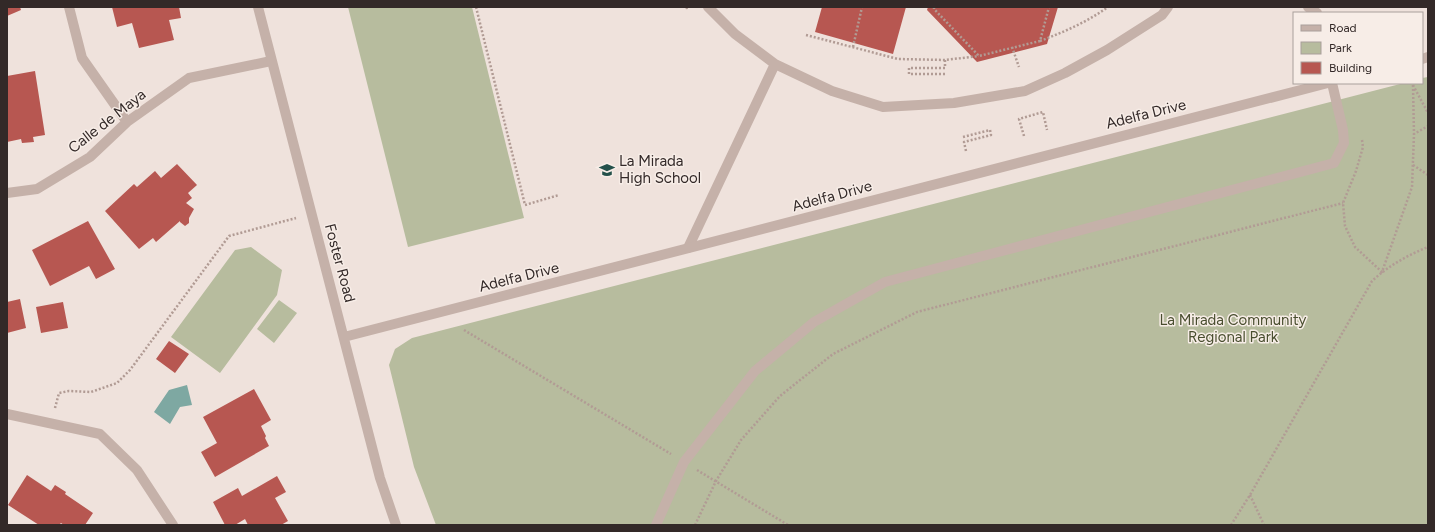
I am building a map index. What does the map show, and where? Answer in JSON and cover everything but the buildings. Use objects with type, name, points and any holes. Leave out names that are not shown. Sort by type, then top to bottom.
[{"type":"street","points":[[69,7],[82,58],[127,122]]},
{"type":"street","name":"Foster Road","points":[[258,7],[380,478],[396,525]]},
{"type":"street","points":[[708,7],[735,34],[775,64],[832,91],[883,106],[954,103],[1025,90],[1065,73],[1107,50],[1162,15],[1168,7]]},
{"type":"street","name":"Calle de Maya","points":[[7,193],[37,189],[90,157],[127,122],[189,78],[272,61]]},
{"type":"street","points":[[688,248],[775,64]]},
{"type":"street","name":"Adelfa Drive","points":[[344,337],[1324,84]]},
{"type":"street","points":[[656,525],[684,462],[755,371],[814,322],[886,282],[1334,163],[1344,142],[1343,130],[1332,84]]},
{"type":"street","points":[[7,414],[100,434],[137,470],[173,525]]},
{"type":"path","points":[[476,7],[525,205],[560,195]]},
{"type":"path","points":[[853,47],[862,7]]},
{"type":"path","points":[[934,7],[934,9],[979,56]]},
{"type":"path","points":[[1040,41],[1049,7]]},
{"type":"path","points":[[806,35],[898,59],[945,60],[979,56],[1040,41],[1068,30],[1108,7]]},
{"type":"path","points":[[1012,48],[1019,66]]},
{"type":"path","points":[[945,60],[945,68],[908,68],[908,74],[947,74]]},
{"type":"path","points":[[1382,272],[1412,187],[1414,134],[1413,85],[1428,114]]},
{"type":"path","points":[[1024,136],[1019,119],[1043,112],[1048,130]]},
{"type":"path","points":[[1414,134],[1428,126]]},
{"type":"path","points":[[963,137],[990,130],[991,135],[964,142],[966,151]]},
{"type":"path","points":[[1361,139],[1363,147],[1356,171],[1343,203],[1345,226],[1355,247],[1382,272]]},
{"type":"path","points":[[1413,165],[1428,175]]},
{"type":"path","points":[[695,525],[716,481],[741,440],[780,396],[833,354],[917,312],[1343,203]]},
{"type":"path","points":[[52,423],[59,393],[69,391],[91,392],[117,383],[130,370],[229,236],[312,214]]},
{"type":"path","points":[[1231,525],[1250,495],[1372,281],[1382,272],[1413,253],[1428,247]]},
{"type":"path","points":[[464,330],[788,525]]},
{"type":"path","points":[[1250,495],[1264,525]]},
{"type":"green space","points":[[348,7],[472,7],[524,218],[408,247]]},
{"type":"green space","name":"La Mirada Community Regional Park","points":[[1428,77],[1428,525],[436,525],[414,467],[389,365],[395,349],[412,338],[1400,84],[1423,84],[1423,78]]},
{"type":"green space","points":[[251,247],[282,270],[277,295],[220,373],[171,337],[235,250]]},
{"type":"green space","points":[[279,300],[297,313],[274,343],[257,329]]},
{"type":"water","points":[[187,385],[192,405],[180,407],[170,424],[154,412],[169,390]]},
{"type":"place","name":"La Mirada High School","points":[[607,170]]}]
